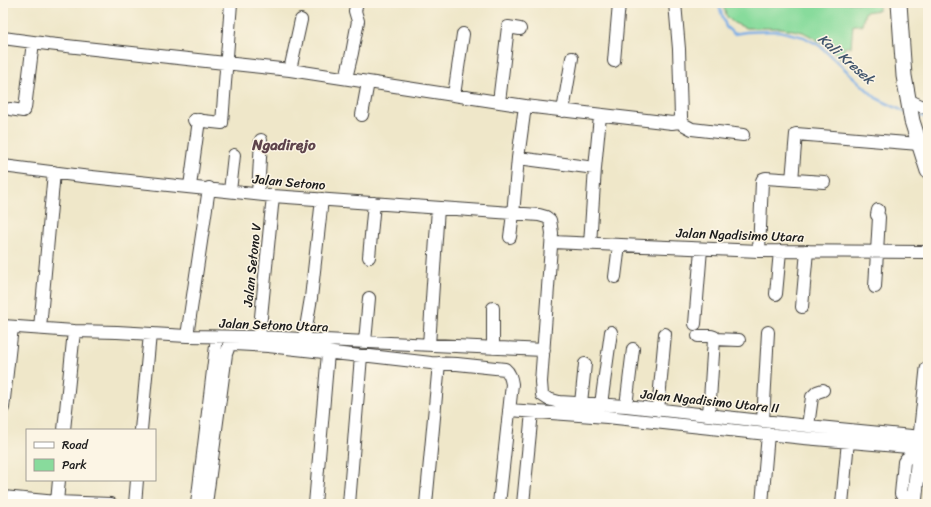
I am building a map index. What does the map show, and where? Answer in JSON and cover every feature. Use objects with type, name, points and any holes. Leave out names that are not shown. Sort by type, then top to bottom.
[{"type":"main road","points":[[899,3],[904,76],[908,102],[912,121],[928,171]]},
{"type":"main road","points":[[911,501],[920,447],[928,369]]},
{"type":"street","points":[[190,186],[196,120],[227,123],[227,63],[231,3]]},
{"type":"street","points":[[346,78],[358,21],[355,11],[357,3]]},
{"type":"street","points":[[614,61],[619,3]]},
{"type":"street","points":[[675,3],[679,49],[681,108],[681,117],[679,122]]},
{"type":"street","points":[[290,70],[301,20]]},
{"type":"street","points":[[500,102],[508,27],[520,29]]},
{"type":"street","points":[[454,95],[462,34]]},
{"type":"street","points":[[3,38],[290,70],[525,106],[672,124],[679,122],[692,129],[743,135]]},
{"type":"street","points":[[10,109],[23,111],[26,108],[33,42]]},
{"type":"street","points":[[563,111],[572,58]]},
{"type":"street","points":[[362,115],[368,82]]},
{"type":"street","points":[[908,102],[928,107]]},
{"type":"street","points":[[510,237],[525,106]]},
{"type":"street","points":[[590,244],[600,116]]},
{"type":"street","points":[[792,180],[796,134],[919,144]]},
{"type":"street","points":[[258,194],[261,140]]},
{"type":"street","points":[[230,191],[234,155]]},
{"type":"street","points":[[518,158],[595,168]]},
{"type":"street","name":"Jalan Setono","points":[[3,166],[273,196],[546,217],[550,220],[552,242],[544,350]]},
{"type":"street","points":[[40,328],[54,172]]},
{"type":"street","points":[[759,251],[762,181],[766,178],[824,182]]},
{"type":"street","points":[[187,336],[209,188]]},
{"type":"street","name":"Jalan Setono V","points":[[259,337],[273,196]]},
{"type":"street","points":[[304,340],[312,292],[322,199]]},
{"type":"street","points":[[369,257],[374,203]]},
{"type":"street","points":[[429,345],[438,208]]},
{"type":"street","points":[[875,287],[879,217],[877,215],[878,210]]},
{"type":"street","name":"Jalan Ngadisimo Utara","points":[[552,242],[759,251],[928,252]]},
{"type":"street","points":[[615,277],[619,245]]},
{"type":"street","points":[[701,249],[696,330],[739,340]]},
{"type":"street","points":[[776,294],[780,251]]},
{"type":"street","points":[[802,307],[807,251]]},
{"type":"street","points":[[365,342],[369,298]]},
{"type":"street","points":[[493,308],[493,348]]},
{"type":"street","points":[[3,408],[7,327]]},
{"type":"street","name":"Jalan Setono Utara","points":[[7,327],[187,336],[259,337],[544,350]]},
{"type":"street","points":[[64,429],[74,331]]},
{"type":"street","points":[[601,404],[610,332]]},
{"type":"street","points":[[763,421],[768,332]]},
{"type":"street","points":[[141,429],[150,334]]},
{"type":"street","points":[[658,410],[665,334]]},
{"type":"street","points":[[709,415],[713,334]]},
{"type":"street","points":[[197,504],[216,337]]},
{"type":"street","points":[[206,504],[226,354],[229,346],[234,344],[505,369],[509,372],[512,384],[500,504]]},
{"type":"street","points":[[626,406],[633,349]]},
{"type":"street","name":"Jalan Ngadisimo Utara II","points":[[544,350],[542,395],[548,399],[559,402],[626,406],[808,426],[920,447]]},
{"type":"street","points":[[315,504],[328,353]]},
{"type":"street","points":[[349,504],[361,356]]},
{"type":"street","points":[[426,504],[439,363]]},
{"type":"street","points":[[581,403],[585,364]]},
{"type":"street","points":[[808,426],[812,397],[817,392],[823,390]]},
{"type":"street","points":[[509,410],[607,417],[768,434],[920,447]]},
{"type":"street","points":[[524,504],[532,412]]},
{"type":"street","points":[[762,504],[768,434]]},
{"type":"street","points":[[842,504],[848,441]]},
{"type":"street","points":[[52,502],[59,481]]},
{"type":"street","points":[[135,504],[137,481]]},
{"type":"street","points":[[3,497],[52,502],[111,504]]},
{"type":"green space","points":[[722,3],[879,3],[879,10],[865,12],[862,25],[853,25],[851,47],[845,47],[842,59],[825,44],[803,32],[782,28],[746,28],[734,23],[727,17]]},
{"type":"waterway","name":"Kali Kresek","points":[[718,3],[726,27],[734,34],[779,31],[804,37],[820,46],[876,98],[905,112]]},
{"type":"waterway","name":"Kali Kresek","points":[[917,116],[928,117]]},
{"type":"district","name":"Ngadirejo","points":[[284,145]]}]
